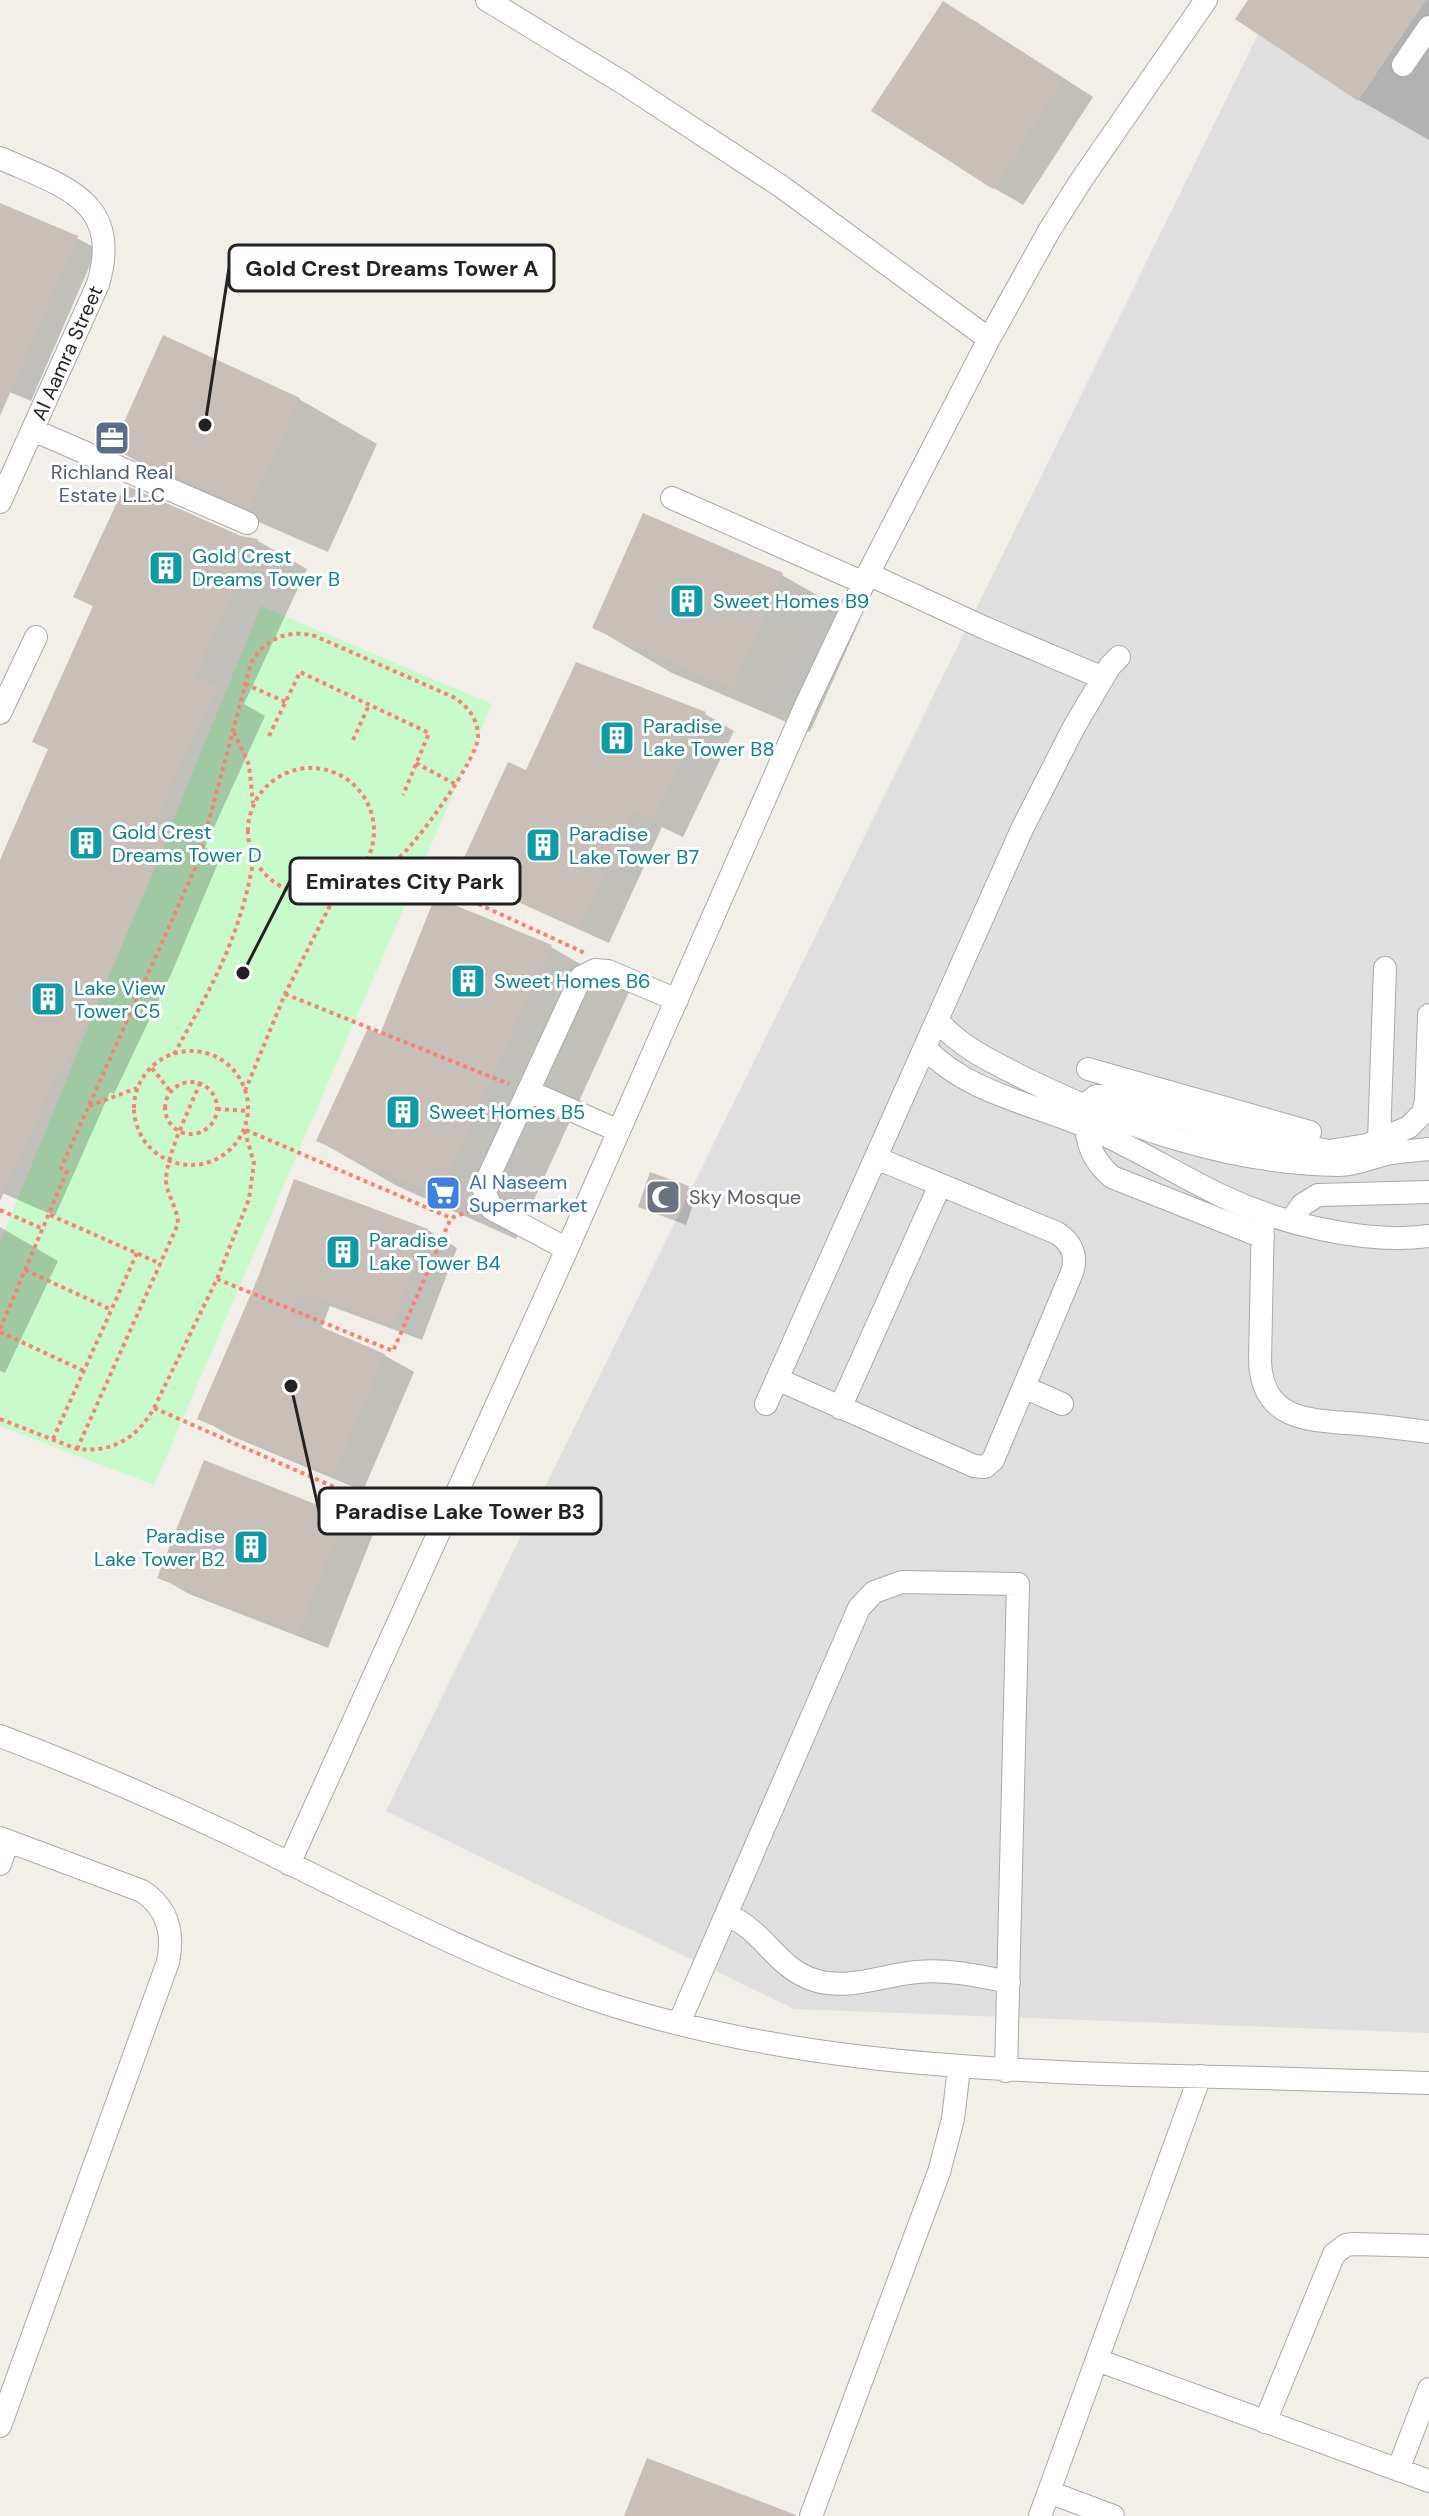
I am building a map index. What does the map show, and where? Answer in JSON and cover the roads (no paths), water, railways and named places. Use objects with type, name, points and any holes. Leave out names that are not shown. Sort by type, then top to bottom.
[{"type":"street","points":[[487,0],[625,84],[769,178],[989,339]]},
{"type":"street","points":[[289,1864],[567,1249],[806,705],[866,578],[1018,284],[1073,192],[1206,0]]},
{"type":"street","points":[[1403,65],[1429,27]]},
{"type":"street","name":"Al Aamra Street","points":[[0,158],[70,189],[87,204],[98,222],[104,243],[104,264],[98,284],[0,502]]},
{"type":"street","points":[[33,430],[247,523]]},
{"type":"street","points":[[672,498],[1103,678]]},
{"type":"street","points":[[0,713],[36,637]]},
{"type":"street","points":[[766,1404],[1022,829],[1074,727],[1119,657]]},
{"type":"street","points":[[1379,1140],[1385,968]]},
{"type":"street","points":[[567,1249],[497,1214],[487,1203],[485,1184],[576,983],[588,973],[608,971],[677,1000]]},
{"type":"street","points":[[925,1048],[947,1069],[973,1085],[1074,1111],[1101,1095],[1147,1118],[1329,1151],[1354,1149],[1409,1127],[1419,1119],[1425,1107],[1428,1085],[1429,1015]]},
{"type":"street","points":[[937,1020],[971,1050],[1141,1152],[1222,1196],[1291,1221],[1371,1235],[1429,1236]]},
{"type":"street","points":[[1088,1069],[1299,1163],[1347,1165],[1399,1152],[1429,1149]]},
{"type":"street","points":[[528,1091],[619,1131]]},
{"type":"street","points":[[1074,1111],[1096,1160],[1112,1177],[1263,1237]]},
{"type":"street","points":[[1236,1133],[1310,1132]]},
{"type":"street","points":[[777,1379],[974,1466],[985,1467],[993,1460],[1074,1268],[1073,1251],[1064,1237],[1057,1233],[876,1158]]},
{"type":"street","points":[[840,1408],[940,1185]]},
{"type":"street","points":[[1291,1221],[1302,1205],[1328,1193],[1429,1192]]},
{"type":"street","points":[[1263,1213],[1261,1374],[1269,1395],[1276,1404],[1306,1419],[1429,1432]]},
{"type":"street","points":[[1024,1387],[1062,1404]]},
{"type":"street","points":[[679,2023],[854,1617],[866,1599],[883,1587],[902,1582],[1018,1584],[1006,2071]]},
{"type":"street","points":[[0,1736],[131,1789],[390,1915],[492,1960],[599,2001],[679,2023],[807,2050],[959,2068],[1429,2083]]},
{"type":"street","points":[[0,1864],[4,1840],[142,1891],[164,1913],[171,1942],[168,1962],[1,2418]]},
{"type":"street","points":[[727,1915],[755,1931],[787,1966],[822,1982],[848,1985],[904,1973],[936,1971],[1009,1982]]},
{"type":"street","points":[[811,2516],[939,2172],[953,2119],[959,2068]]},
{"type":"street","points":[[1040,2516],[1200,2076]]},
{"type":"street","points":[[1265,2422],[1334,2254],[1354,2244],[1429,2246]]},
{"type":"street","points":[[1097,2360],[1429,2481]]},
{"type":"street","points":[[1398,2470],[1429,2389]]},
{"type":"street","points":[[1049,2492],[1113,2516]]},
{"type":"place","name":"Gold Crest Dreams Tower A","points":[[205,425]]},
{"type":"place","name":"Richland Real Estate L.L.C","points":[[112,438]]},
{"type":"place","name":"Gold Crest Dreams Tower B","points":[[166,568]]},
{"type":"place","name":"Sweet Homes B9","points":[[687,601]]},
{"type":"place","name":"Paradise Lake Tower B8","points":[[617,738]]},
{"type":"place","name":"Gold Crest Dreams Tower D","points":[[86,843]]},
{"type":"place","name":"Paradise Lake Tower B7","points":[[543,845]]},
{"type":"place","name":"Emirates City Park","points":[[243,973]]},
{"type":"place","name":"Sweet Homes B6","points":[[468,981]]},
{"type":"place","name":"Lake View Tower C5","points":[[48,999]]},
{"type":"place","name":"Sweet Homes B5","points":[[403,1112]]},
{"type":"place","name":"Al Naseem Supermarket","points":[[443,1193]]},
{"type":"place","name":"Sky Mosque","points":[[663,1197]]},
{"type":"place","name":"Paradise Lake Tower B4","points":[[343,1252]]},
{"type":"place","name":"Paradise Lake Tower B3","points":[[291,1386]]},
{"type":"place","name":"Paradise Lake Tower B2","points":[[251,1547]]}]
